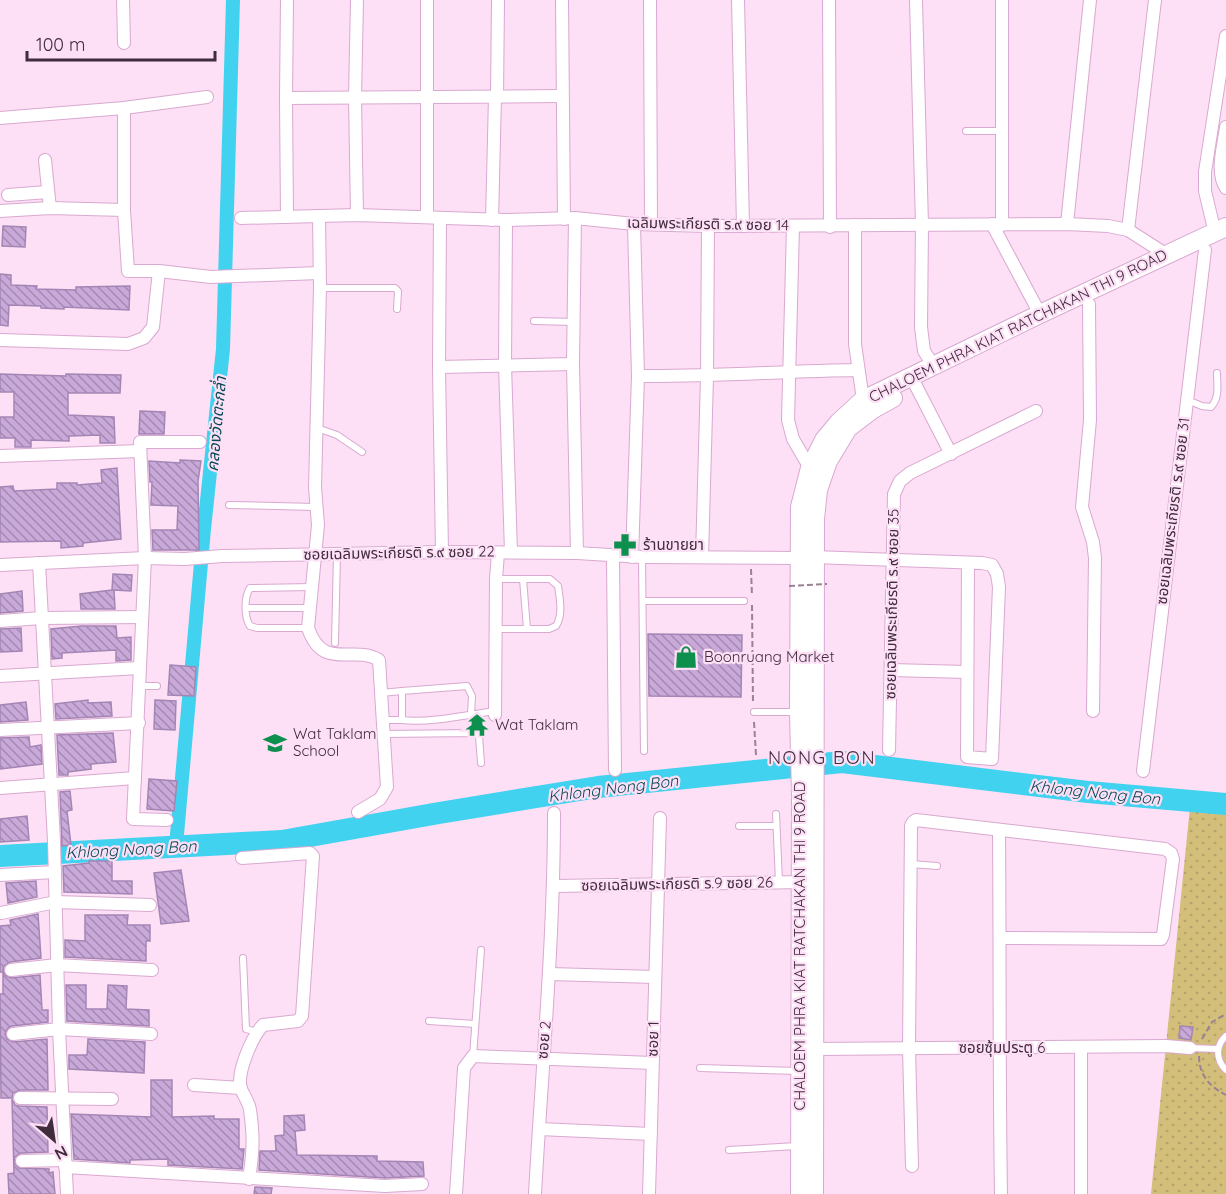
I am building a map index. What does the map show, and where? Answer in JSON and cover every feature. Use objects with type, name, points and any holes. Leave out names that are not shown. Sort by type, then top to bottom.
[{"type":"main road","name":"CHALOEM PHRA KIAT RATCHAKAN THI 9 ROAD","points":[[814,1194],[814,780],[799,712],[806,557],[818,490],[828,461],[848,428],[873,409],[916,386],[1205,250],[1222,234]]},
{"type":"main road","name":"CHALOEM PHRA KIAT RATCHAKAN THI 9 ROAD","points":[[800,1194],[801,795],[807,755],[806,557],[800,507],[810,468],[824,440],[862,400],[1167,255],[1222,234]]},
{"type":"street","points":[[123,0],[124,44]]},
{"type":"street","points":[[287,0],[287,217]]},
{"type":"street","points":[[357,0],[355,97],[357,215]]},
{"type":"street","points":[[427,0],[427,217]]},
{"type":"street","points":[[492,220],[498,0]]},
{"type":"street","points":[[562,0],[562,96],[573,322],[577,553]]},
{"type":"street","points":[[650,0],[651,224]]},
{"type":"street","points":[[738,0],[744,226]]},
{"type":"street","points":[[829,0],[830,227]]},
{"type":"street","points":[[916,0],[922,225],[921,327],[924,351],[933,365]]},
{"type":"street","points":[[1002,0],[1003,131],[997,225],[1040,314]]},
{"type":"street","points":[[1067,224],[1090,0]]},
{"type":"street","points":[[1128,230],[1155,0]]},
{"type":"street","points":[[1222,234],[1205,191],[1205,182],[1224,63],[1226,36]]},
{"type":"street","points":[[286,98],[562,96]]},
{"type":"street","points":[[0,118],[124,108],[207,97]]},
{"type":"street","points":[[124,108],[124,210],[128,271],[159,271],[210,278],[319,273]]},
{"type":"street","points":[[1205,182],[1224,184],[1226,127]]},
{"type":"street","points":[[45,160],[50,208]]},
{"type":"street","points":[[8,195],[48,192]]},
{"type":"street","points":[[0,211],[50,208],[124,210]]},
{"type":"street","name":"เฉลิมพระเกียรติ ร.๙ ซอย 14","points":[[241,218],[357,215],[492,220],[569,218],[634,224],[830,227],[1067,224],[1108,226],[1128,230],[1167,255]]},
{"type":"street","points":[[319,216],[320,288],[315,487],[317,507],[308,628],[312,640],[327,652],[377,658],[387,787],[380,800],[358,812]]},
{"type":"street","points":[[440,218],[439,367],[442,552]]},
{"type":"street","points":[[506,220],[505,365],[511,552]]},
{"type":"street","points":[[634,224],[638,376],[637,557]]},
{"type":"street","points":[[793,225],[788,420],[793,439],[810,468]]},
{"type":"street","points":[[855,225],[855,344],[862,400]]},
{"type":"street","points":[[702,557],[708,226]]},
{"type":"street","name":"ซอยเฉลิมพระเกียรติ ร.๙ ซอย 31","points":[[1143,771],[1205,250]]},
{"type":"street","points":[[0,340],[128,344],[144,338],[153,327],[159,271]]},
{"type":"street","points":[[1089,304],[1090,420],[1082,507],[1093,542],[1095,558],[1094,711]]},
{"type":"street","points":[[439,367],[573,364]]},
{"type":"street","points":[[638,376],[707,377],[788,371],[858,370]]},
{"type":"street","points":[[916,386],[951,454]]},
{"type":"street","name":"ซอยเฉลิมพระเกียรติ ร.๙ ซอย 35","points":[[889,750],[894,494],[900,481],[918,469],[1036,411]]},
{"type":"street","points":[[167,820],[133,819],[145,558],[140,442],[200,442]]},
{"type":"street","points":[[0,456],[140,451]]},
{"type":"street","points":[[495,713],[498,552]]},
{"type":"street","name":"ซอยเฉลิมพระเกียรติ ร.๙ ซอย 22","points":[[0,565],[145,558],[184,559],[337,553],[511,552],[637,557],[806,557],[968,563],[992,566],[997,574],[999,587],[992,759],[967,757],[967,672]]},
{"type":"street","points":[[613,556],[615,770]]},
{"type":"street","points":[[39,563],[49,783],[54,841],[59,1029],[67,1194]]},
{"type":"street","points":[[891,670],[967,672],[968,563]]},
{"type":"street","points":[[0,621],[42,618],[142,617]]},
{"type":"street","points":[[0,676],[139,668]]},
{"type":"street","points":[[0,730],[139,723]]},
{"type":"street","points":[[0,788],[135,778]]},
{"type":"street","name":"ซอย 2","points":[[535,1194],[550,974],[554,886],[554,813]]},
{"type":"street","name":"ซอย 1","points":[[649,1194],[660,818]]},
{"type":"street","points":[[912,1166],[909,1048],[911,826],[916,820],[1165,849],[1172,853],[1161,939],[1000,938]]},
{"type":"street","points":[[999,830],[998,1048],[1001,1194]]},
{"type":"street","points":[[242,858],[310,853],[313,856],[302,1018],[298,1021],[263,1025],[257,1032],[240,1077],[241,1088],[250,1106],[254,1148],[249,1179]]},
{"type":"street","points":[[0,875],[55,869]]},
{"type":"street","name":"ซอยเฉลิมพระเกียรติ ร.9 ซอย 26","points":[[554,886],[801,882]]},
{"type":"street","points":[[1,913],[56,902],[150,904]]},
{"type":"street","points":[[11,970],[57,965],[152,970]]},
{"type":"street","points":[[550,974],[655,977]]},
{"type":"street","points":[[13,1034],[59,1029],[151,1034]]},
{"type":"street","name":"ซอยซุ้มประตู 6","points":[[815,1048],[1166,1046],[1190,1048]]},
{"type":"street","points":[[1081,1048],[1081,1194]]},
{"type":"street","points":[[456,1194],[464,1068],[473,1056],[652,1063]]},
{"type":"street","points":[[194,1084],[241,1088]]},
{"type":"street","points":[[20,1098],[112,1099]]},
{"type":"street","points":[[539,1129],[651,1134]]},
{"type":"street","points":[[22,1161],[385,1190],[422,1184]]},
{"type":"lane","points":[[966,131],[1003,131]]},
{"type":"lane","points":[[320,288],[395,288],[398,291],[397,309]]},
{"type":"lane","points":[[534,321],[573,322]]},
{"type":"lane","points":[[1187,400],[1211,407],[1218,394],[1217,373]]},
{"type":"lane","points":[[316,428],[337,435],[362,452]]},
{"type":"lane","points":[[229,506],[317,507]]},
{"type":"lane","points":[[335,643],[337,553]]},
{"type":"lane","points":[[637,557],[643,602],[644,751]]},
{"type":"lane","points":[[496,579],[550,579],[558,586],[560,604],[560,621],[556,626],[496,629]]},
{"type":"lane","points":[[523,579],[526,629]]},
{"type":"lane","points":[[308,628],[254,628],[248,623],[246,594],[250,588],[312,587]]},
{"type":"lane","points":[[643,602],[744,601]]},
{"type":"lane","points":[[246,608],[310,608]]},
{"type":"lane","points":[[139,686],[157,686]]},
{"type":"lane","points":[[381,693],[467,686],[472,696],[471,714]]},
{"type":"lane","points":[[402,691],[402,720]]},
{"type":"lane","points":[[753,711],[799,712]]},
{"type":"lane","points":[[382,720],[495,713]]},
{"type":"lane","points":[[382,734],[477,733],[481,763]]},
{"type":"lane","points":[[776,814],[779,882]]},
{"type":"lane","points":[[739,826],[776,826]]},
{"type":"lane","points":[[911,864],[937,866]]},
{"type":"lane","points":[[473,1056],[481,950]]},
{"type":"lane","points":[[243,958],[246,1029],[257,1032]]},
{"type":"lane","points":[[429,1022],[476,1024]]},
{"type":"lane","points":[[1226,1036],[1218,1049],[1218,1059],[1226,1070]]},
{"type":"lane","points":[[1190,1048],[1218,1049]]},
{"type":"lane","points":[[700,1068],[800,1071]]},
{"type":"lane","points":[[729,1150],[800,1146]]},
{"type":"path","points":[[751,557],[753,711],[756,755]]},
{"type":"path","points":[[789,586],[827,584]]},
{"type":"shaded area","points":[[1190,807],[1226,814],[1226,1194],[1151,1194]]},
{"type":"building","points":[[3,226],[26,227],[25,247],[2,246]]},
{"type":"building","points":[[0,274],[11,275],[11,285],[37,286],[36,289],[76,290],[76,287],[130,286],[129,310],[9,305],[8,326],[0,325]]},
{"type":"building","points":[[0,374],[121,375],[120,393],[68,393],[68,415],[114,417],[115,443],[100,443],[100,435],[69,436],[69,441],[31,440],[31,447],[15,447],[15,438],[0,438],[0,417],[14,417],[14,392],[0,392]]},
{"type":"building","points":[[140,411],[165,412],[164,434],[139,434]]},
{"type":"building","points":[[180,460],[201,461],[198,481],[199,550],[153,550],[152,530],[177,530],[178,506],[151,505],[152,482],[150,482],[149,461],[180,463]]},
{"type":"building","points":[[117,468],[121,539],[61,548],[61,541],[0,542],[0,487],[13,486],[14,491],[57,489],[57,483],[77,483],[77,485],[102,483],[101,470]]},
{"type":"building","points":[[113,574],[132,575],[131,591],[114,590],[115,609],[81,609],[80,594],[112,590]]},
{"type":"building","points":[[22,591],[23,611],[0,613],[0,594]]},
{"type":"building","points":[[116,626],[117,638],[131,637],[131,660],[116,661],[116,650],[62,653],[62,658],[52,659],[51,629]]},
{"type":"building","points":[[21,628],[22,651],[0,652],[0,629]]},
{"type":"building","points":[[648,634],[742,635],[741,697],[649,696]]},
{"type":"building","points":[[170,665],[196,667],[194,696],[168,695]]},
{"type":"building","points":[[88,700],[88,703],[111,702],[112,716],[56,719],[55,704]]},
{"type":"building","points":[[155,700],[176,701],[175,730],[154,729]]},
{"type":"building","points":[[26,702],[28,720],[0,722],[0,705]]},
{"type":"building","points":[[113,733],[116,762],[91,764],[91,769],[59,775],[57,735]]},
{"type":"building","points":[[29,737],[30,747],[41,745],[42,764],[0,769],[0,738]]},
{"type":"building","points":[[149,779],[177,781],[174,811],[147,809]]},
{"type":"building","points":[[70,791],[72,810],[67,811],[71,845],[62,846],[60,792]]},
{"type":"building","points":[[27,816],[29,840],[0,842],[0,819]]},
{"type":"building","points":[[89,861],[112,861],[112,881],[132,881],[132,894],[64,892],[63,866],[89,863]]},
{"type":"building","points":[[181,870],[189,921],[161,924],[154,873]]},
{"type":"building","points":[[36,881],[37,897],[8,903],[6,883]]},
{"type":"building","points":[[38,914],[41,958],[10,962],[4,966],[3,970],[5,975],[11,978],[40,975],[42,1010],[48,1010],[48,1022],[12,1026],[5,1034],[7,1039],[13,1042],[47,1039],[48,1090],[20,1090],[13,1093],[12,1098],[1,1098],[0,994],[3,994],[3,972],[0,972],[0,926],[11,925],[10,920]]},
{"type":"building","points":[[85,915],[128,915],[127,925],[150,925],[150,941],[146,941],[146,961],[65,957],[65,940],[85,941]]},
{"type":"building","points":[[66,985],[86,985],[86,1009],[107,1009],[108,985],[127,986],[126,1009],[149,1010],[149,1026],[67,1021]]},
{"type":"building","points":[[1180,1026],[1193,1027],[1191,1040],[1179,1038]]},
{"type":"building","points":[[88,1039],[145,1042],[144,1073],[69,1069],[69,1055],[87,1055]]},
{"type":"building","points":[[151,1080],[172,1080],[172,1117],[214,1116],[214,1119],[239,1119],[239,1149],[244,1149],[242,1169],[168,1165],[168,1159],[130,1160],[130,1163],[74,1159],[71,1114],[151,1117]]},
{"type":"building","points":[[12,1099],[15,1105],[19,1106],[47,1107],[48,1152],[21,1153],[15,1157],[14,1162],[19,1168],[49,1169],[49,1173],[53,1172],[55,1194],[9,1194],[8,1174],[14,1173]]},
{"type":"building","points":[[304,1115],[305,1130],[295,1131],[297,1155],[377,1156],[377,1161],[423,1162],[424,1176],[385,1178],[259,1170],[260,1151],[276,1151],[275,1136],[284,1135],[284,1116]]},
{"type":"building","points":[[255,1187],[272,1188],[271,1194],[254,1194]]},
{"type":"waterway","name":"คลองวัดตะกล่ำ","points":[[176,846],[204,529],[223,349],[233,0]]},
{"type":"waterway","name":"Khlong Nong Bon","points":[[0,856],[282,841],[598,787],[842,762],[1088,792],[1226,804]]},
{"type":"place","name":"ร้านขายยา","points":[[625,545]]},
{"type":"place","name":"Boonruang Market","points":[[686,657]]},
{"type":"place","name":"Wat Taklam","points":[[477,725]]},
{"type":"place","name":"Wat Taklam School","points":[[275,743]]},
{"type":"district","name":"NONG BON","points":[[822,758]]}]
